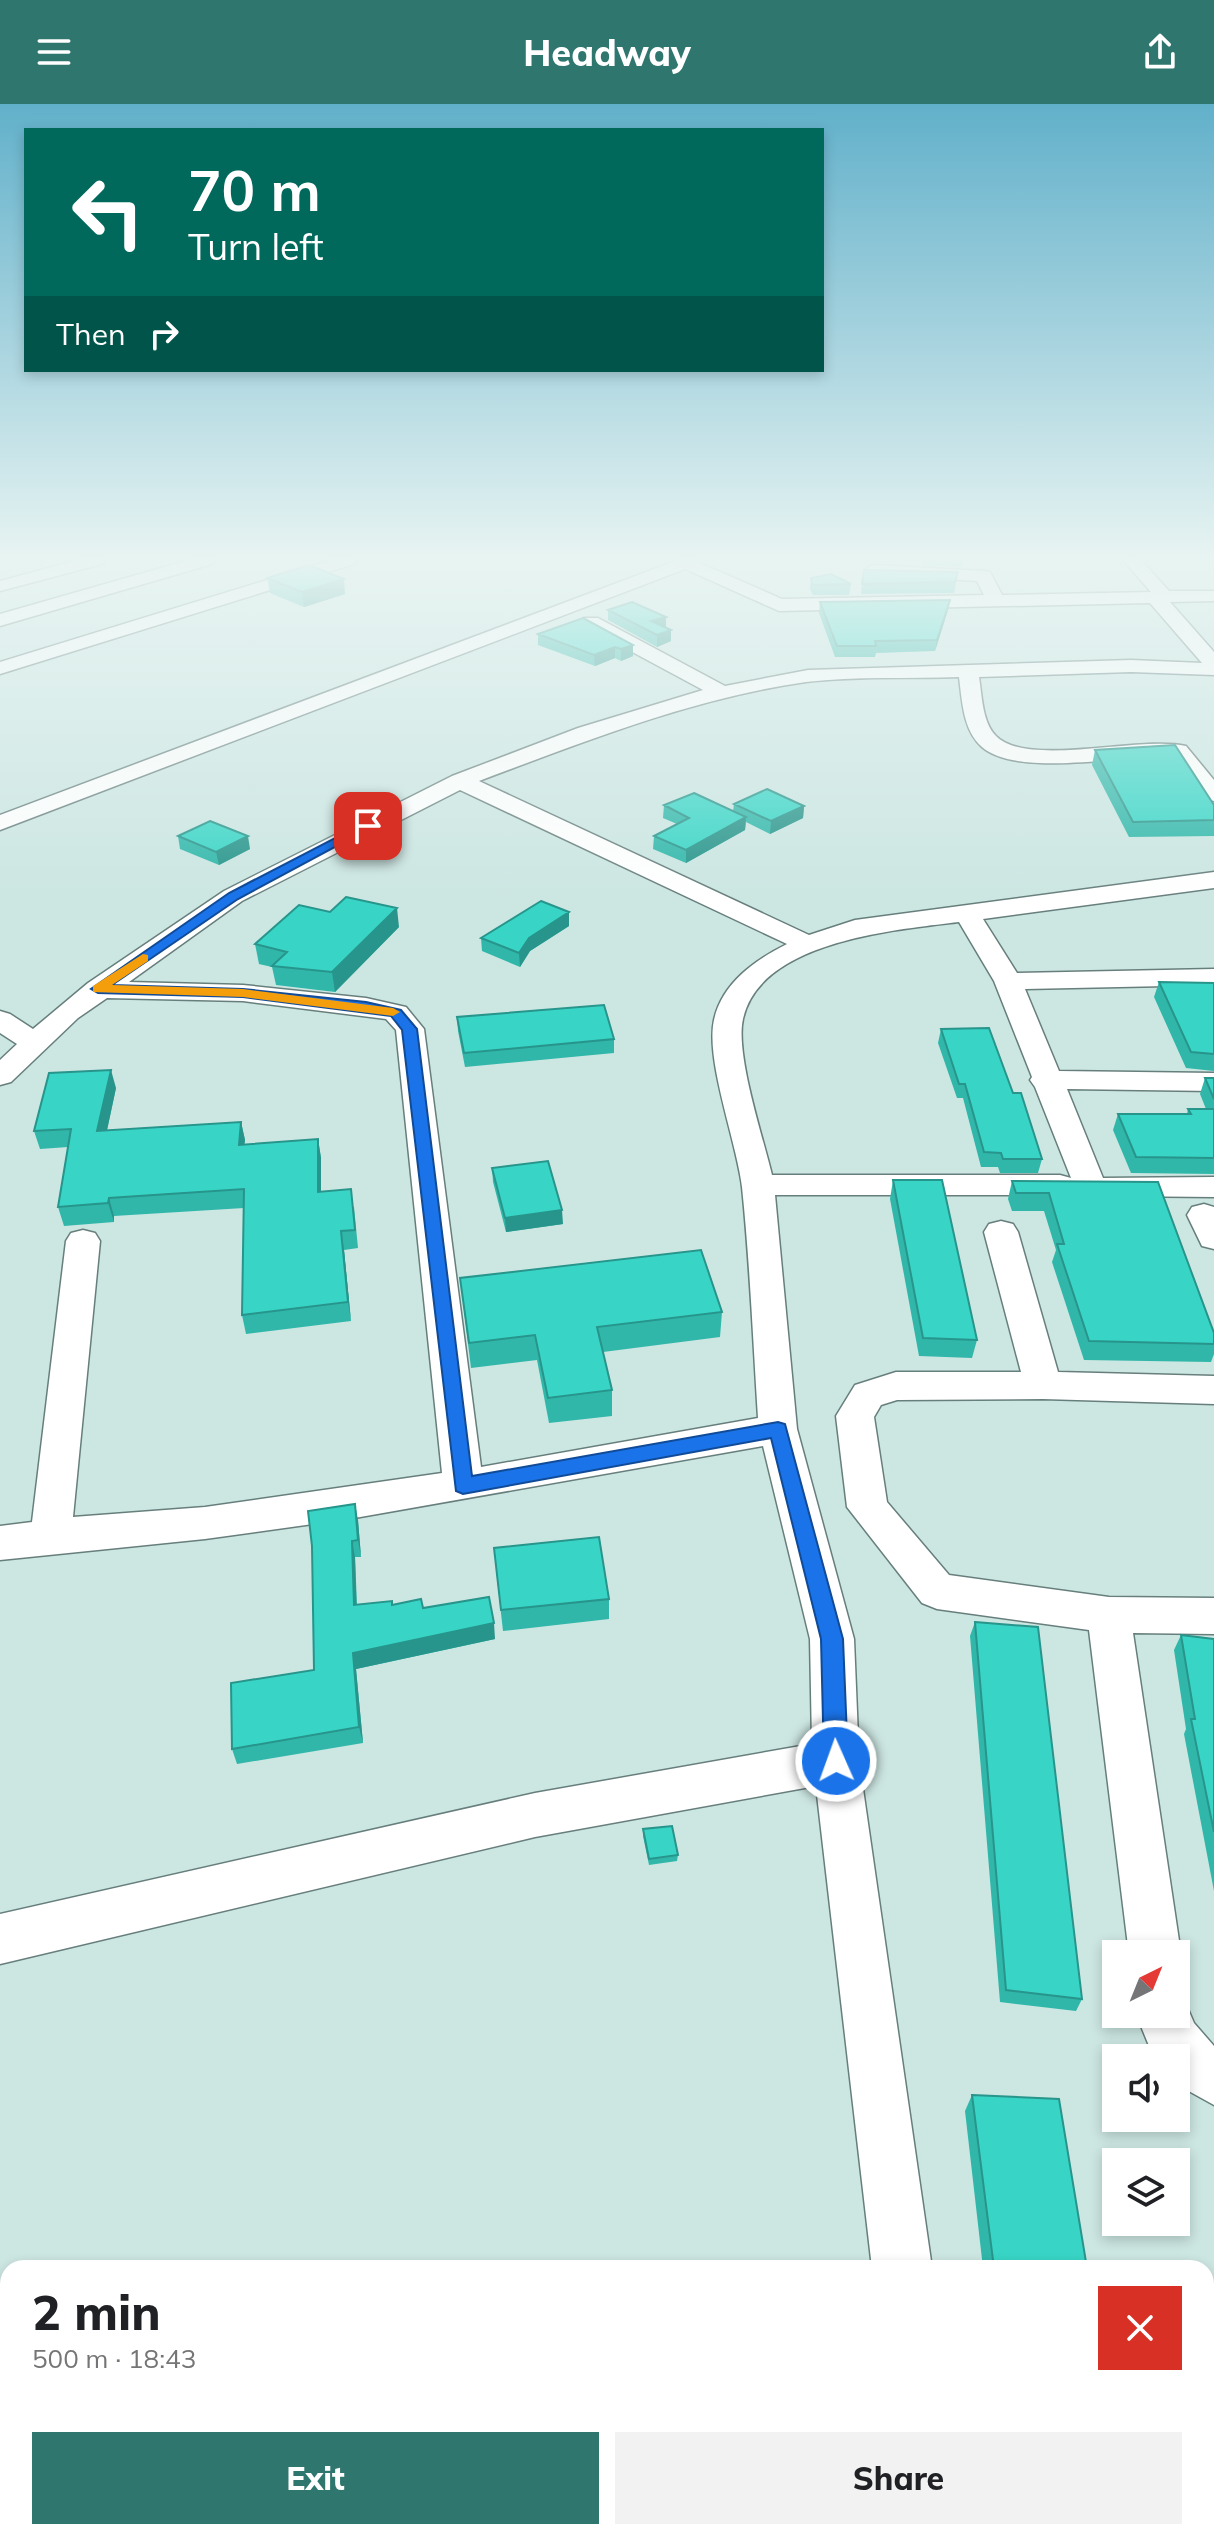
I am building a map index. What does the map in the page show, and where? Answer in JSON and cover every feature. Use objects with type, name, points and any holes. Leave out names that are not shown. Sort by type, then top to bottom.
[{"type":"street","points":[[0,823],[392,674]]},
{"type":"street","points":[[686,674],[722,692]]},
{"type":"street","points":[[0,1076],[98,989],[233,896],[460,781],[586,733],[722,692],[779,679],[832,674]]},
{"type":"street","points":[[968,674],[978,726],[990,743],[1013,754],[1044,756],[1178,751],[1214,794]]},
{"type":"street","points":[[460,781],[808,944]]},
{"type":"street","points":[[901,2260],[836,1761],[832,1639],[778,1429],[758,1185],[727,1046],[728,1020],[740,990],[777,960],[808,944],[855,928],[1214,880]]},
{"type":"street","points":[[966,912],[1008,981],[1045,1080],[1090,1185]]},
{"type":"street","points":[[1008,981],[1214,977]]},
{"type":"street","points":[[98,989],[243,993],[366,1006],[396,1013],[410,1029],[463,1486]]},
{"type":"street","points":[[0,1020],[36,1043]]},
{"type":"street","points":[[1045,1080],[1214,1082]]},
{"type":"street","points":[[758,1185],[1090,1185],[1211,1213]]},
{"type":"street","points":[[1001,1232],[1043,1385]]},
{"type":"street","points":[[51,1534],[83,1241]]},
{"type":"street","points":[[1214,1390],[1043,1385],[896,1386],[868,1395],[855,1416],[867,1507],[937,1591],[1109,1615],[1214,1616]]},
{"type":"street","points":[[0,1543],[51,1534],[203,1523],[463,1486],[778,1429]]},
{"type":"street","points":[[1109,1615],[1153,1940]]},
{"type":"street","points":[[0,1939],[535,1815],[836,1761]]},
{"type":"street","points":[[1166,2028],[1186,2055],[1214,2078]]},
{"type":"building","points":[[1175,745],[1214,805],[1214,820],[1133,822],[1095,750]]},
{"type":"building","points":[[767,789],[804,806],[771,821],[734,804]]},
{"type":"building","points":[[694,793],[746,817],[686,850],[654,836],[689,818],[664,805]]},
{"type":"building","points":[[210,821],[248,836],[216,852],[178,836]]},
{"type":"building","points":[[346,897],[397,908],[332,972],[272,966],[287,952],[255,944],[299,905],[330,912]]},
{"type":"building","points":[[541,901],[569,912],[529,938],[519,953],[481,938]]},
{"type":"building","points":[[1159,982],[1214,983],[1214,1054],[1191,1052]]},
{"type":"building","points":[[604,1005],[614,1039],[464,1053],[457,1017]]},
{"type":"building","points":[[989,1028],[1013,1093],[1021,1093],[1042,1159],[1003,1159],[1001,1153],[984,1152],[965,1084],[959,1084],[941,1029]]},
{"type":"building","points":[[111,1070],[97,1131],[241,1122],[239,1145],[318,1139],[318,1192],[351,1189],[355,1230],[341,1231],[348,1302],[242,1315],[244,1189],[109,1198],[108,1203],[58,1207],[71,1129],[34,1131],[49,1073]]},
{"type":"building","points":[[1205,1078],[1214,1078],[1214,1099]]},
{"type":"building","points":[[1188,1109],[1214,1109],[1214,1158],[1136,1157],[1118,1114],[1191,1114]]},
{"type":"building","points":[[548,1161],[562,1210],[505,1218],[492,1168]]},
{"type":"building","points":[[893,1180],[942,1180],[977,1340],[923,1338]]},
{"type":"building","points":[[1012,1181],[1158,1182],[1214,1333],[1214,1344],[1089,1341],[1057,1244],[1064,1244],[1049,1193],[1016,1193]]},
{"type":"building","points":[[701,1250],[722,1312],[597,1327],[612,1390],[548,1398],[535,1335],[469,1343],[460,1278]]},
{"type":"building","points":[[355,1504],[358,1540],[352,1541],[354,1605],[392,1601],[392,1605],[421,1599],[423,1608],[489,1597],[494,1623],[353,1653],[359,1727],[232,1749],[231,1683],[314,1670],[312,1546],[308,1511]]},
{"type":"building","points":[[599,1537],[609,1599],[501,1610],[494,1548]]},
{"type":"building","points":[[975,1622],[1038,1627],[1082,1999],[1006,1990]]},
{"type":"building","points":[[1181,1635],[1214,1639],[1214,1832],[1191,1719],[1195,1719]]},
{"type":"building","points":[[672,1826],[678,1855],[649,1859],[643,1829]]},
{"type":"building","points":[[972,2095],[1059,2099],[1086,2260],[993,2260]]},
{"type":"slow traffic","points":[[143,958],[98,989],[243,993],[366,1006],[393,1012]]},
{"type":"route","points":[[368,826],[233,896],[98,989],[243,993],[366,1006],[396,1013],[410,1029],[463,1486],[778,1429],[832,1639],[836,1761]]}]
